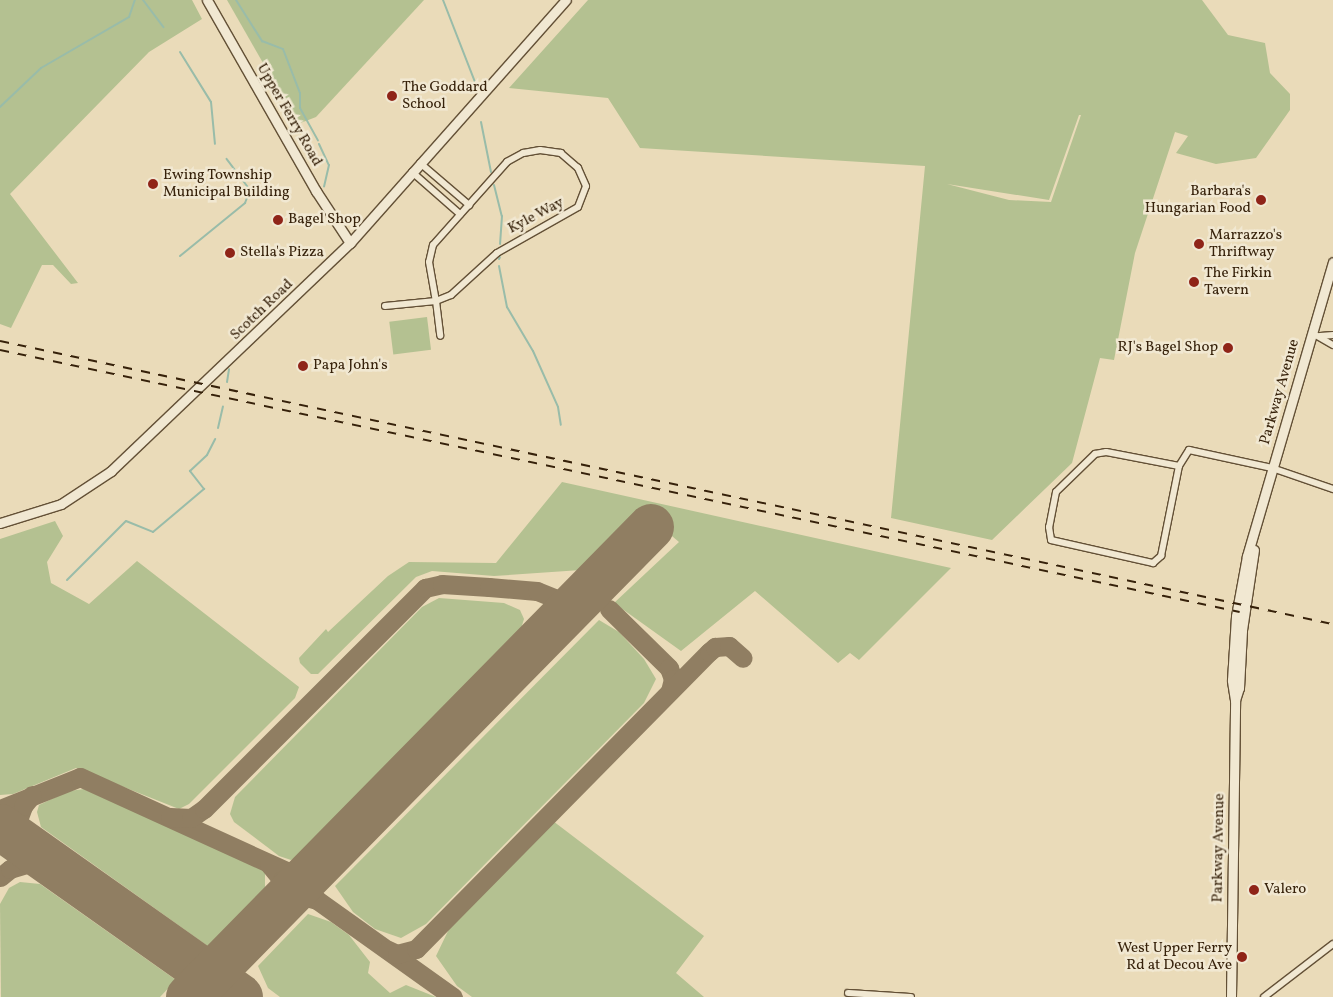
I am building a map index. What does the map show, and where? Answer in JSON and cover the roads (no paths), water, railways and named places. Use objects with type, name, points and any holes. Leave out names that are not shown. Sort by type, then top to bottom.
[{"type":"main road","name":"Upper Ferry Road","points":[[207,0],[316,191],[350,243]]},
{"type":"main road","name":"Scotch Road","points":[[0,523],[61,504],[111,471],[350,243],[565,0]]},
{"type":"main road","name":"Parkway Avenue","points":[[1231,997],[1235,700],[1232,680],[1236,616],[1244,568],[1272,468],[1316,335],[1333,262]]},
{"type":"street","name":"Kyle Way","points":[[385,306],[436,301],[451,295],[497,253],[578,207],[586,186],[578,168],[561,153],[540,150],[523,153],[507,162],[460,214],[430,253],[436,301],[440,336]]},
{"type":"street","points":[[420,163],[469,205]]},
{"type":"street","points":[[412,172],[460,214]]},
{"type":"street","points":[[1316,335],[1333,335]]},
{"type":"street","points":[[1316,335],[1333,345]]},
{"type":"street","points":[[1180,466],[1106,452],[1095,454],[1056,492],[1049,527],[1051,540],[1153,564],[1161,556],[1180,466],[1189,450],[1272,468],[1333,489]]},
{"type":"street","points":[[1264,997],[1333,944]]},
{"type":"street","points":[[848,992],[911,997]]},
{"type":"waterway","points":[[0,107],[41,68],[129,17],[135,0]]},
{"type":"waterway","points":[[143,0],[163,27]]},
{"type":"waterway","points":[[236,0],[262,41],[283,49],[300,93],[300,108],[318,140]]},
{"type":"waterway","points":[[443,0],[477,87]]},
{"type":"waterway","points":[[180,52],[211,102],[215,144]]},
{"type":"waterway","points":[[481,122],[491,172]]},
{"type":"waterway","points":[[319,144],[329,165],[324,186]]},
{"type":"waterway","points":[[180,256],[245,203],[250,190],[227,159]]},
{"type":"waterway","points":[[494,185],[502,216],[500,244]]},
{"type":"waterway","points":[[499,266],[507,307],[533,351],[558,407],[561,425]]},
{"type":"waterway","points":[[227,382],[229,369]]},
{"type":"waterway","points":[[218,428],[223,407]]},
{"type":"waterway","points":[[67,580],[126,521],[153,532],[204,489],[190,471],[207,455],[215,439]]},
{"type":"railway","points":[[0,341],[1333,624]]},
{"type":"railway","points":[[0,350],[1240,612]]},
{"type":"place","name":"The Goddard School","points":[[392,96]]},
{"type":"place","name":"Ewing Township Municipal Building","points":[[153,184]]},
{"type":"place","name":"Barbara's Hungarian Food","points":[[1261,200]]},
{"type":"place","name":"Bagel Shop","points":[[278,220]]},
{"type":"place","name":"Marrazzo's Thriftway","points":[[1199,244]]},
{"type":"place","name":"Stella's Pizza","points":[[230,253]]},
{"type":"place","name":"The Firkin Tavern","points":[[1194,282]]},
{"type":"place","name":"RJ's Bagel Shop","points":[[1228,348]]},
{"type":"place","name":"Papa John's","points":[[303,366]]},
{"type":"place","name":"Valero","points":[[1254,890]]},
{"type":"place","name":"West Upper Ferry Rd at Decou Ave","points":[[1242,957]]}]
